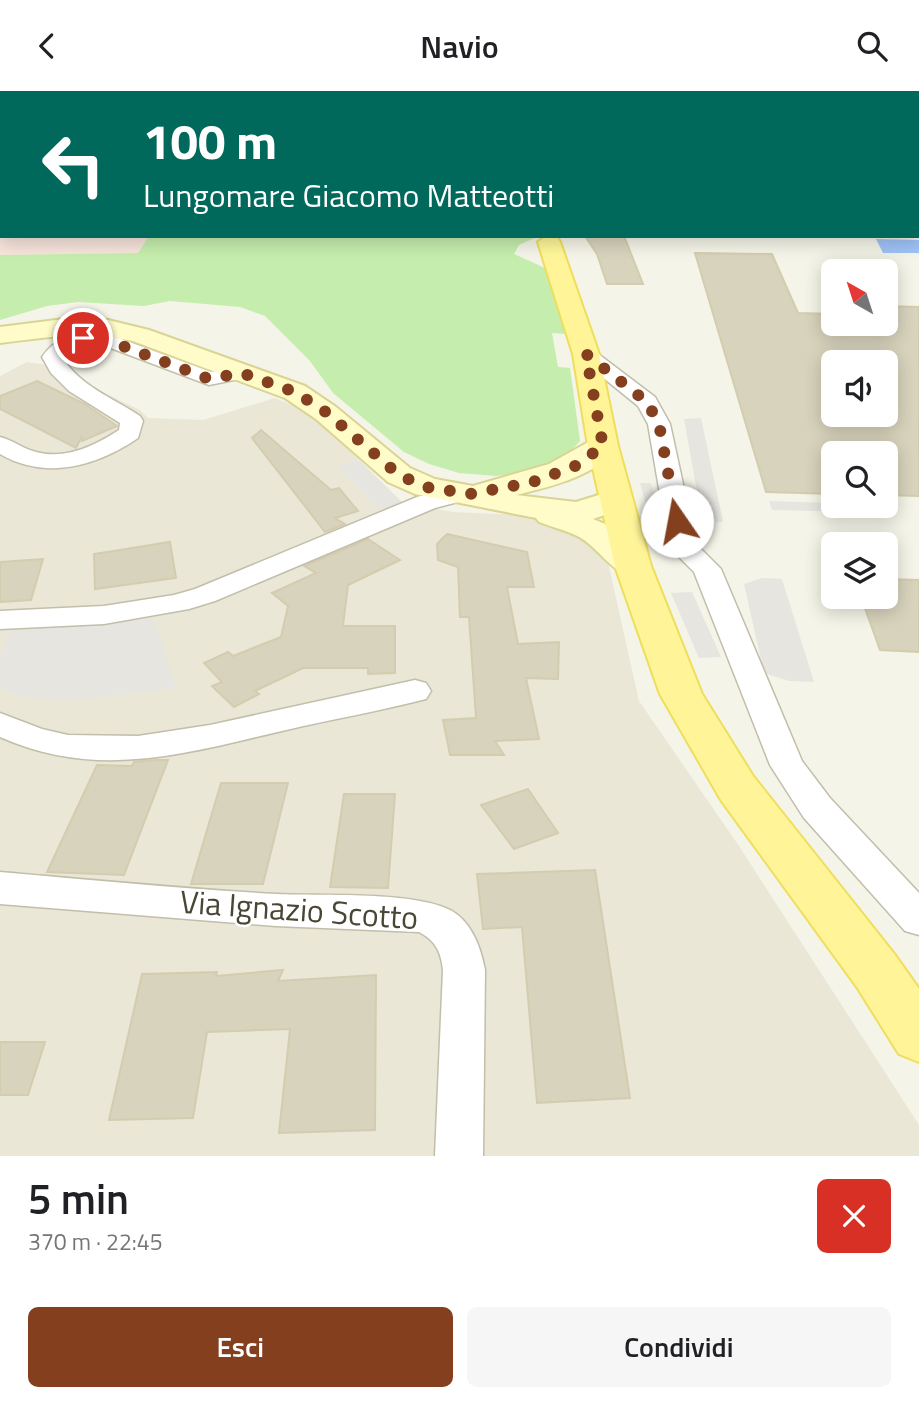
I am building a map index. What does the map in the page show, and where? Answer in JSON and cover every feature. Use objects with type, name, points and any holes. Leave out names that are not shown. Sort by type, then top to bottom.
[{"type":"main road","points":[[549,242],[586,354],[603,446],[633,566],[681,694],[730,776],[876,971],[919,1036]]},
{"type":"street","points":[[0,335],[72,326],[108,328],[139,335],[295,392],[399,475],[426,487],[465,494],[533,495],[576,512],[615,500]]},
{"type":"street","points":[[0,444],[17,456],[35,461],[63,462],[93,455],[115,445],[130,433],[132,421],[76,387],[58,371],[52,357],[66,343],[83,338],[102,338],[209,379],[242,373]]},
{"type":"street","points":[[586,354],[647,402],[659,424],[683,547],[707,569],[787,765],[817,809],[919,919]]},
{"type":"street","points":[[533,495],[603,446]]},
{"type":"street","points":[[1,622],[121,615],[170,606],[205,595],[426,502],[465,494]]},
{"type":"street","points":[[533,495],[593,531],[633,566]]},
{"type":"street","points":[[0,724],[27,739],[109,751],[173,746],[415,691]]},
{"type":"street","name":"Via Ignazio Scotto","points":[[0,888],[276,910],[419,915],[433,919],[452,934],[462,951],[464,970],[459,1156]]},
{"type":"shaded area","points":[[0,238],[148,238],[138,253],[0,255]]},
{"type":"shaded area","points":[[27,362],[70,369],[84,383],[140,410],[148,418],[203,420],[275,398],[308,412],[359,460],[339,466],[379,509],[402,502],[453,512],[520,515],[563,524],[605,549],[639,701],[739,846],[919,1125],[919,1156],[0,1156],[0,376]]},
{"type":"shaded area","points":[[701,418],[723,522],[705,523],[700,508],[684,419]]},
{"type":"shaded area","points":[[359,460],[402,502],[379,510],[338,466]]},
{"type":"shaded area","points":[[640,483],[651,483],[667,537],[655,537]]},
{"type":"shaded area","points":[[769,501],[821,503],[821,511],[772,510]]},
{"type":"shaded area","points":[[762,578],[782,579],[814,682],[789,681],[764,673],[744,584]]},
{"type":"shaded area","points":[[692,592],[721,657],[699,658],[671,593]]},
{"type":"shaded area","points":[[154,618],[176,688],[74,700],[24,697],[4,690],[0,685],[0,656],[10,631]]},
{"type":"green space","points":[[148,238],[535,238],[519,245],[514,254],[543,267],[553,276],[567,334],[552,333],[558,367],[570,368],[580,441],[567,455],[536,471],[496,476],[459,473],[429,464],[404,452],[333,393],[310,361],[265,316],[240,307],[170,301],[144,306],[78,302],[47,306],[0,320],[0,255],[138,253]]},
{"type":"water","points":[[876,239],[919,240],[919,253],[883,253]]},
{"type":"building","points":[[586,238],[625,238],[643,284],[607,284],[597,254]]},
{"type":"building","points":[[695,253],[772,254],[798,313],[821,314],[821,336],[898,336],[898,306],[919,307],[919,496],[898,495],[898,441],[821,441],[821,494],[766,492]]},
{"type":"building","points":[[37,381],[85,404],[117,426],[82,441],[82,436],[76,448],[0,409],[0,396]]},
{"type":"building","points":[[261,430],[331,490],[339,488],[358,511],[335,518],[345,524],[325,532],[252,438]]},
{"type":"building","points":[[447,534],[527,552],[534,587],[507,587],[518,644],[559,642],[558,679],[526,678],[539,739],[495,741],[504,755],[450,755],[443,720],[476,718],[469,617],[460,617],[458,567],[438,560],[437,544]]},
{"type":"building","points":[[368,539],[400,560],[348,585],[343,626],[395,626],[395,673],[368,674],[368,668],[303,668],[255,691],[259,694],[234,707],[212,686],[222,682],[204,663],[228,652],[233,656],[281,637],[288,606],[272,593],[316,573],[304,566]]},
{"type":"building","points":[[170,542],[176,578],[95,589],[94,554]]},
{"type":"building","points":[[43,559],[31,600],[0,602],[0,562]]},
{"type":"building","points":[[898,579],[919,580],[919,652],[880,650],[865,609],[898,609]]},
{"type":"building","points":[[168,760],[124,875],[47,872],[97,765],[132,766],[134,762]]},
{"type":"building","points":[[221,783],[288,783],[263,884],[191,884]]},
{"type":"building","points":[[528,789],[558,833],[514,849],[481,805]]},
{"type":"building","points":[[344,794],[395,794],[388,888],[330,887]]},
{"type":"building","points":[[595,870],[630,1098],[537,1103],[522,927],[483,929],[477,874]]},
{"type":"building","points":[[283,970],[278,981],[376,975],[375,1130],[279,1133],[290,1029],[207,1032],[193,1118],[109,1120],[142,974],[217,972],[216,976]]},
{"type":"building","points":[[0,1042],[45,1042],[28,1095],[0,1095]]},
{"type":"route","points":[[83,338],[102,338],[209,379],[227,378],[242,373],[295,392],[326,412],[399,475],[426,487],[460,494],[533,482],[575,466],[603,446],[586,354],[647,402],[659,424],[677,521]]}]
